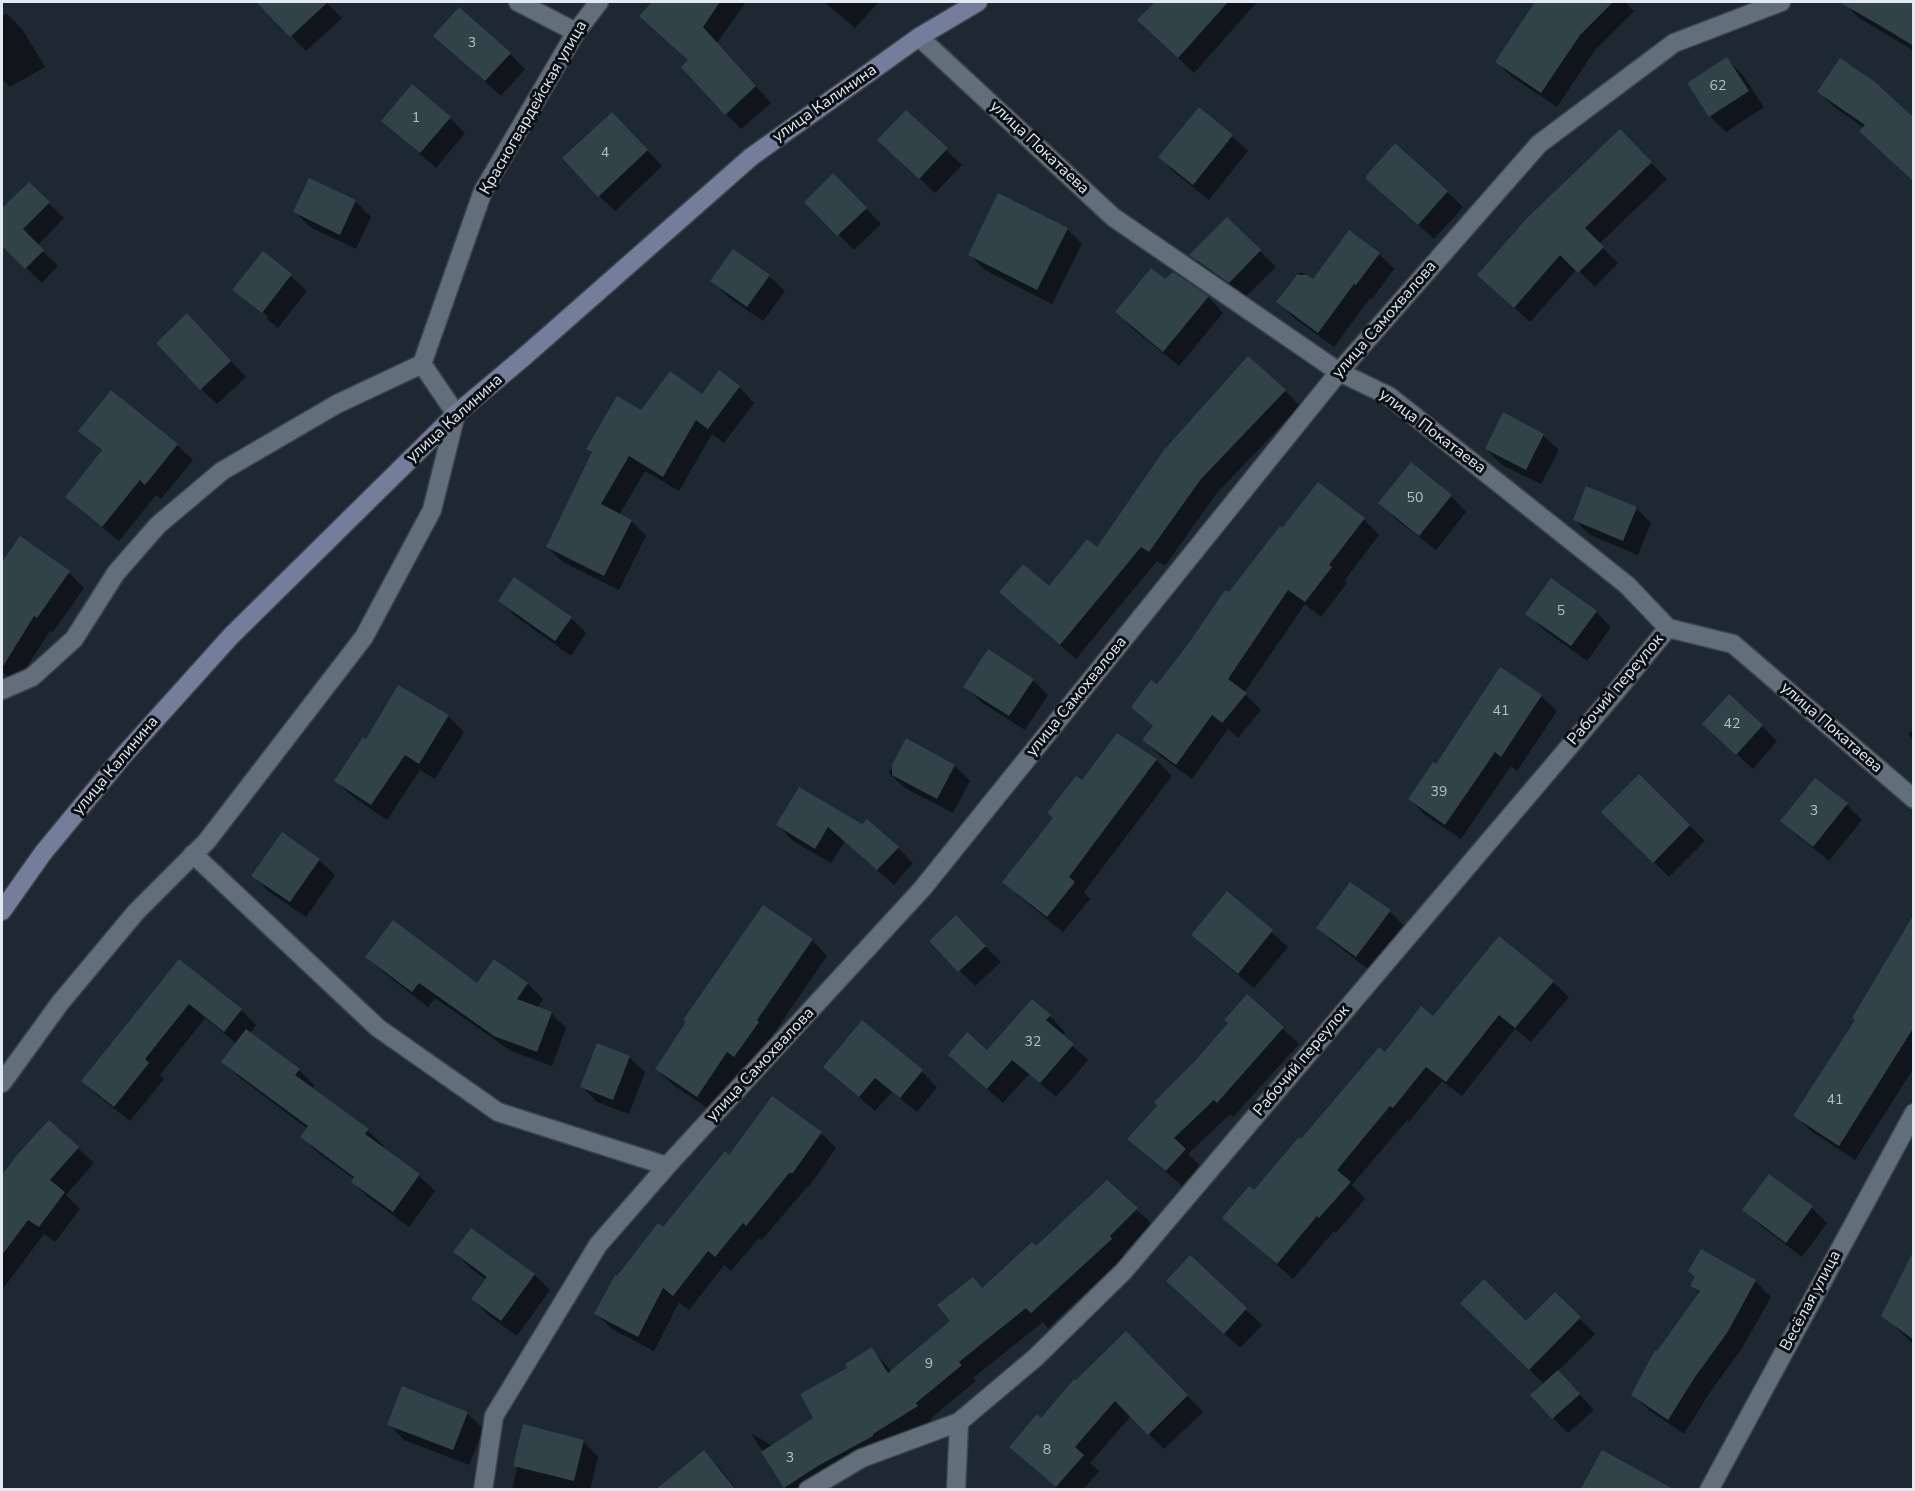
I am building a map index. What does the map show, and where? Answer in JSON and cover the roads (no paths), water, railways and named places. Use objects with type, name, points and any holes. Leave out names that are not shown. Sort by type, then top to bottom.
[{"type":"main road","name":"улица Калинина","points":[[2,911],[43,853],[123,756],[231,636],[456,414],[751,157],[920,37],[978,2]]},
{"type":"street","points":[[518,2],[576,32]]},
{"type":"street","name":"Красногвардейская улица","points":[[422,364],[483,191],[576,32],[599,2]]},
{"type":"street","name":"улица Самохвалова","points":[[483,1490],[494,1416],[598,1245],[922,889],[1339,372],[1539,144],[1674,43],[1781,2]]},
{"type":"street","name":"улица Покатаева","points":[[920,37],[1113,217],[1339,372],[1389,396],[1627,585],[1668,628],[1733,644],[1914,800]]},
{"type":"street","points":[[2,690],[32,677],[74,639],[116,573],[158,525],[222,471],[337,404],[422,364],[456,414],[432,510],[364,637],[207,841],[136,912],[113,939],[60,1003],[2,1083]]},
{"type":"street","name":"Рабочий переулок","points":[[808,1490],[862,1458],[959,1422],[1035,1358],[1124,1271],[1668,628]]},
{"type":"street","points":[[193,855],[378,1028],[498,1112],[668,1166]]},
{"type":"street","name":"Весёлая улица","points":[[1709,1490],[1914,1113]]},
{"type":"street","points":[[956,1490],[959,1422]]}]
